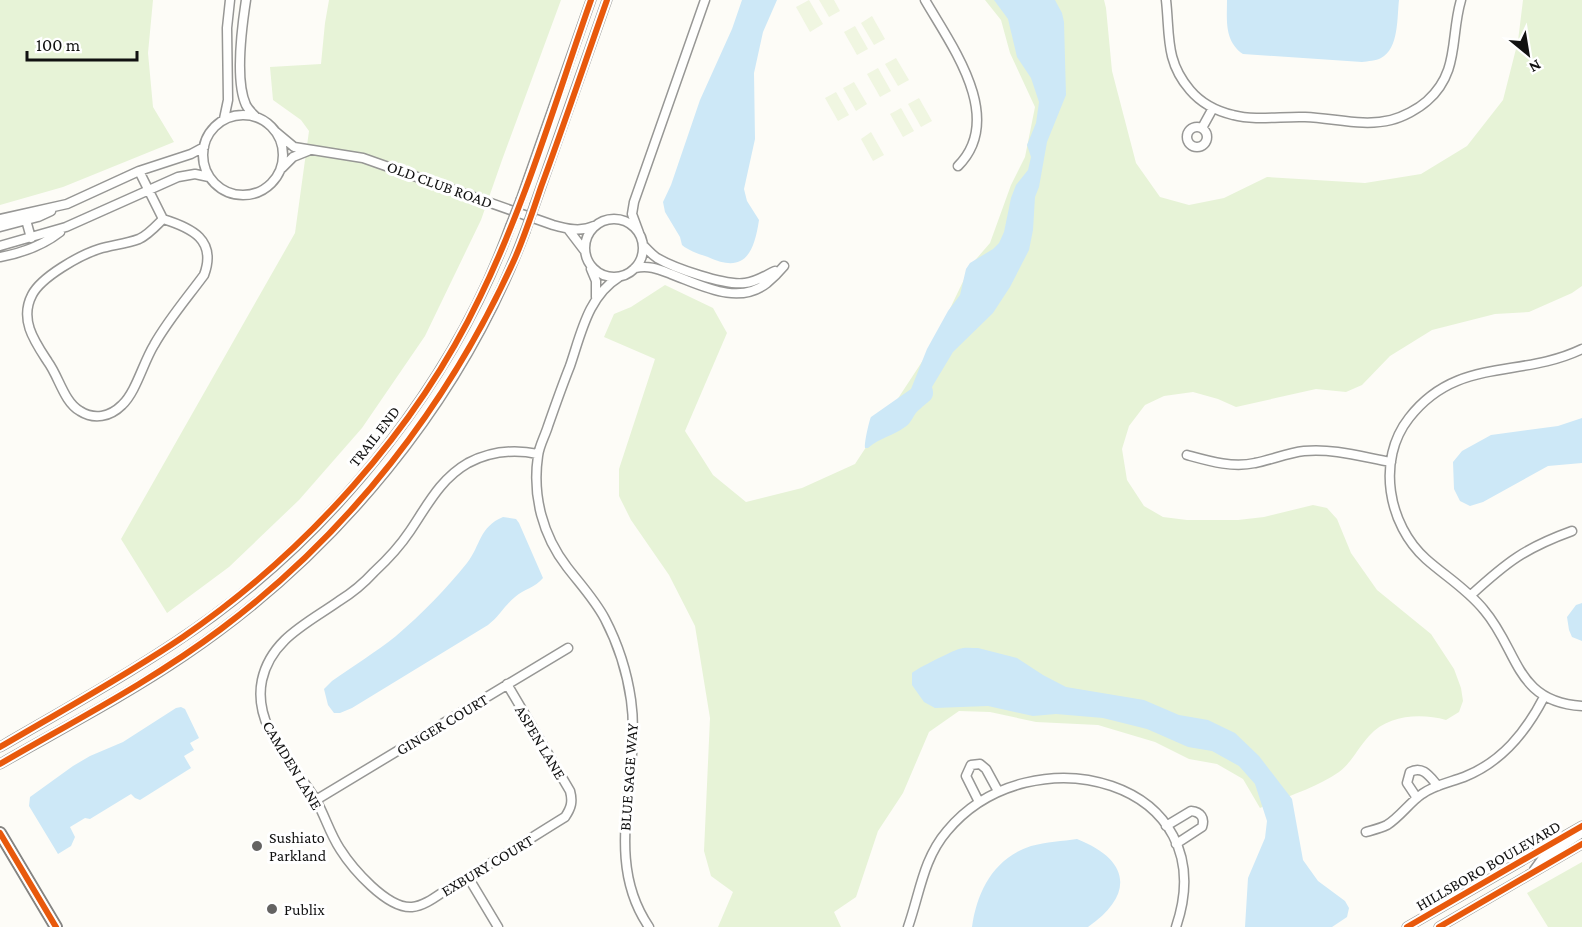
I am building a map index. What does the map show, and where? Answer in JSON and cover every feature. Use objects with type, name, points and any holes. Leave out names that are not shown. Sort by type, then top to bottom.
[{"type":"main road","points":[[0,833],[57,927]]},
{"type":"street","points":[[224,119],[228,100],[226,50],[230,0]]},
{"type":"street","points":[[246,0],[240,50],[244,97],[247,107],[276,132],[283,146],[284,155],[280,170]]},
{"type":"street","name":"TRAIL END","points":[[0,747],[153,657],[227,604],[274,566],[309,531],[346,493],[388,442],[423,395],[480,298],[521,199],[591,0]]},
{"type":"street","name":"TRAIL END","points":[[0,764],[183,657],[284,578],[380,478],[435,405],[467,354],[516,256],[607,0]]},
{"type":"street","points":[[635,268],[642,257],[643,245],[632,214],[634,202],[705,0]]},
{"type":"street","points":[[926,0],[973,89],[976,107],[975,136],[966,157],[958,166]]},
{"type":"street","points":[[1166,0],[1169,47],[1174,63],[1181,79],[1191,92],[1213,108],[1250,118],[1320,118],[1355,123],[1393,120],[1427,101],[1439,88],[1453,57],[1461,0]]},
{"type":"street","points":[[226,50],[240,50]]},
{"type":"street","points":[[1202,128],[1213,108]]},
{"type":"street","points":[[255,116],[240,115],[224,119],[211,131],[204,147],[203,161],[209,177],[227,192],[247,195],[262,190],[270,185],[293,157],[309,150]]},
{"type":"street","name":"OLD CLUB ROAD","points":[[276,132],[294,147],[363,158],[568,230],[588,229],[594,226]]},
{"type":"street","points":[[0,227],[26,220],[139,171],[191,154],[204,147]]},
{"type":"street","points":[[139,171],[163,219],[191,229],[200,236],[208,253],[208,264],[204,275],[163,331],[143,364],[128,398],[121,406],[102,416],[82,413],[74,407],[59,378],[30,334],[28,320],[32,295],[54,274],[74,261],[96,250],[140,238],[163,219]]},
{"type":"street","points":[[0,246],[66,227],[178,177],[195,174],[209,177]]},
{"type":"street","points":[[585,251],[587,237],[594,226],[623,213],[634,202]]},
{"type":"street","points":[[0,219],[66,204]]},
{"type":"street","points":[[612,219],[625,221],[639,233]]},
{"type":"street","points":[[26,220],[31,238]]},
{"type":"street","points":[[0,257],[22,253],[50,239],[66,227]]},
{"type":"street","points":[[568,230],[585,251],[596,282],[596,297]]},
{"type":"street","points":[[589,264],[606,276],[619,277],[635,268],[650,266],[721,292],[740,294],[758,289],[784,266],[755,281],[732,283],[662,261],[643,245]]},
{"type":"street","name":"BLUE SAGE WAY","points":[[619,277],[604,287],[588,314],[538,454],[537,494],[546,532],[556,551],[605,619],[622,660],[631,703],[633,747],[624,851],[632,891],[649,927]]},
{"type":"street","points":[[1582,349],[1561,358],[1465,376],[1438,389],[1407,420],[1394,446],[1390,489],[1396,514],[1406,536],[1425,559],[1471,595],[1486,611],[1504,639],[1517,668],[1544,697],[1582,705]]},
{"type":"street","name":"CAMDEN LANE","points":[[389,898],[361,876],[344,855],[316,801],[290,765],[261,710],[262,679],[274,652],[283,641],[340,601],[374,573],[409,532],[441,484],[455,472],[469,463],[501,452],[518,450],[538,454]]},
{"type":"street","points":[[1187,455],[1238,465],[1253,464],[1304,451],[1324,451],[1391,462]]},
{"type":"street","points":[[1471,595],[1515,556],[1572,531]]},
{"type":"street","name":"GINGER COURT","points":[[316,801],[568,648]]},
{"type":"street","name":"ASPEN LANE","points":[[507,684],[570,792],[572,800]]},
{"type":"street","points":[[1366,832],[1388,824],[1417,798],[1438,786],[1474,773],[1503,753],[1525,730],[1544,697]]},
{"type":"street","points":[[979,802],[966,776],[971,765],[983,766],[998,791]]},
{"type":"street","points":[[1417,798],[1407,783],[1407,777],[1415,769],[1422,770],[1438,786]]},
{"type":"street","points":[[908,927],[921,880],[934,849],[946,831],[979,802],[998,791],[1016,784],[1071,777],[1124,790],[1140,799],[1166,826],[1176,844],[1184,877],[1184,894],[1176,927]]},
{"type":"street","name":"EXBURY COURT","points":[[389,898],[400,905],[412,907],[423,903],[565,818],[571,809],[572,800]]},
{"type":"street","points":[[1166,826],[1191,811],[1199,813],[1202,817],[1202,827],[1176,844]]},
{"type":"street","name":"HILLSBORO BOULEVARD","points":[[1407,927],[1582,826]]},
{"type":"street","points":[[1532,873],[1542,859],[1582,834]]},
{"type":"street","name":"HILLSBORO BOULEVARD","points":[[1439,927],[1582,844]]},
{"type":"street","points":[[468,878],[498,927]]},
{"type":"green space","points":[[0,0],[153,0],[148,53],[153,107],[174,142],[63,187],[0,205]]},
{"type":"green space","points":[[329,0],[561,0],[481,220],[425,336],[362,428],[299,500],[229,567],[167,613],[121,539],[295,233],[309,131],[301,120],[273,100],[270,67],[321,64]]},
{"type":"green space","points":[[809,0],[823,24],[810,32],[796,7]]},
{"type":"green space","points":[[819,0],[834,0],[840,11],[829,17]]},
{"type":"green space","points":[[985,0],[1104,0],[1112,71],[1136,163],[1160,197],[1189,205],[1224,198],[1267,177],[1365,183],[1421,174],[1467,146],[1503,100],[1518,41],[1523,0],[1582,0],[1582,286],[1572,293],[1529,312],[1495,314],[1432,330],[1390,356],[1362,385],[1346,392],[1316,389],[1236,407],[1193,392],[1164,396],[1145,405],[1129,426],[1122,449],[1127,480],[1144,506],[1163,517],[1187,520],[1238,520],[1264,517],[1313,505],[1327,508],[1337,519],[1351,553],[1377,590],[1431,634],[1454,669],[1463,701],[1459,712],[1446,720],[1415,716],[1385,724],[1369,736],[1339,772],[1310,788],[1260,808],[1243,779],[1217,764],[1189,759],[1155,742],[1098,725],[1036,722],[990,712],[959,711],[929,732],[903,793],[878,831],[856,897],[834,912],[841,927],[718,927],[733,892],[711,876],[704,851],[710,718],[695,626],[669,575],[631,520],[619,496],[619,469],[655,359],[604,337],[614,314],[631,307],[665,285],[713,308],[727,333],[685,431],[713,475],[746,502],[802,488],[855,464],[931,348],[971,265],[990,243],[1011,185],[1025,157],[1035,107],[1010,53],[1001,20]]},
{"type":"green space","points":[[872,16],[885,39],[874,45],[861,23]]},
{"type":"green space","points":[[855,26],[868,49],[857,55],[844,32]]},
{"type":"green space","points":[[896,58],[909,80],[898,86],[885,64]]},
{"type":"green space","points":[[878,68],[891,91],[880,97],[867,74]]},
{"type":"green space","points":[[854,82],[867,104],[856,111],[843,88]]},
{"type":"green space","points":[[836,92],[849,115],[838,121],[825,98]]},
{"type":"green space","points":[[919,98],[932,121],[921,127],[908,104]]},
{"type":"green space","points":[[901,108],[914,131],[903,137],[890,114]]},
{"type":"green space","points":[[871,132],[884,155],[873,161],[861,139]]},
{"type":"green space","points":[[1582,862],[1582,927],[1548,927],[1527,893]]},
{"type":"water","points":[[742,0],[777,0],[763,32],[754,73],[755,139],[744,189],[747,201],[759,220],[757,232],[754,243],[745,258],[739,262],[730,263],[720,262],[682,245],[680,237],[665,212],[663,202],[700,100],[732,29]]},
{"type":"water","points":[[994,0],[1055,0],[1064,22],[1066,95],[1047,142],[1035,197],[1029,250],[1010,287],[993,313],[953,352],[932,387],[933,395],[930,400],[907,425],[865,448],[871,417],[911,389],[927,349],[948,311],[960,295],[966,269],[970,263],[999,243],[1016,185],[1028,170],[1031,157],[1027,145],[1036,123],[1039,102],[1031,78],[1017,57],[1008,19]]},
{"type":"water","points":[[1227,0],[1399,0],[1396,32],[1387,54],[1372,61],[1243,54],[1232,43],[1228,30]]},
{"type":"water","points":[[1582,418],[1582,463],[1548,466],[1483,502],[1470,506],[1460,501],[1454,489],[1453,462],[1462,451],[1491,435],[1558,426]]},
{"type":"water","points":[[503,517],[516,519],[519,523],[543,578],[515,597],[488,625],[352,708],[334,713],[328,705],[324,689],[396,636],[424,610],[467,563],[489,526]]},
{"type":"water","points":[[1582,603],[1582,641],[1572,637],[1567,617],[1576,605]]},
{"type":"water","points":[[978,648],[1017,658],[1066,687],[1144,700],[1179,715],[1208,720],[1235,733],[1259,756],[1292,799],[1303,860],[1318,881],[1345,901],[1349,908],[1347,917],[1332,927],[1245,927],[1248,878],[1265,838],[1267,821],[1255,784],[1239,766],[1212,751],[1188,747],[1147,729],[1103,718],[1056,714],[1033,716],[988,706],[935,708],[924,702],[912,685],[912,673],[955,650]]},
{"type":"water","points":[[181,707],[185,709],[199,738],[190,743],[194,750],[184,756],[191,768],[140,800],[131,794],[90,819],[85,818],[70,827],[75,837],[71,846],[58,854],[29,806],[30,797],[73,766],[123,742]]},
{"type":"water","points":[[1077,839],[1095,847],[1116,867],[1120,879],[1119,890],[1114,902],[1103,915],[1088,927],[972,927],[983,889],[997,867],[1018,851],[1031,846]]},
{"type":"cycle path","points":[[0,747],[138,666],[228,604],[314,528],[390,441],[424,395],[454,347],[497,261],[540,150],[591,0]]},
{"type":"cycle path","points":[[0,764],[168,666],[221,629],[268,592],[312,551],[391,463],[427,415],[459,364],[489,312],[515,258],[607,0]]},
{"type":"cycle path","points":[[1407,927],[1582,826]]},
{"type":"cycle path","points":[[0,833],[56,927]]},
{"type":"cycle path","points":[[1439,927],[1582,844]]},
{"type":"place","name":"Sushiato Parkland","points":[[257,846]]},
{"type":"place","name":"Publix","points":[[272,909]]}]
